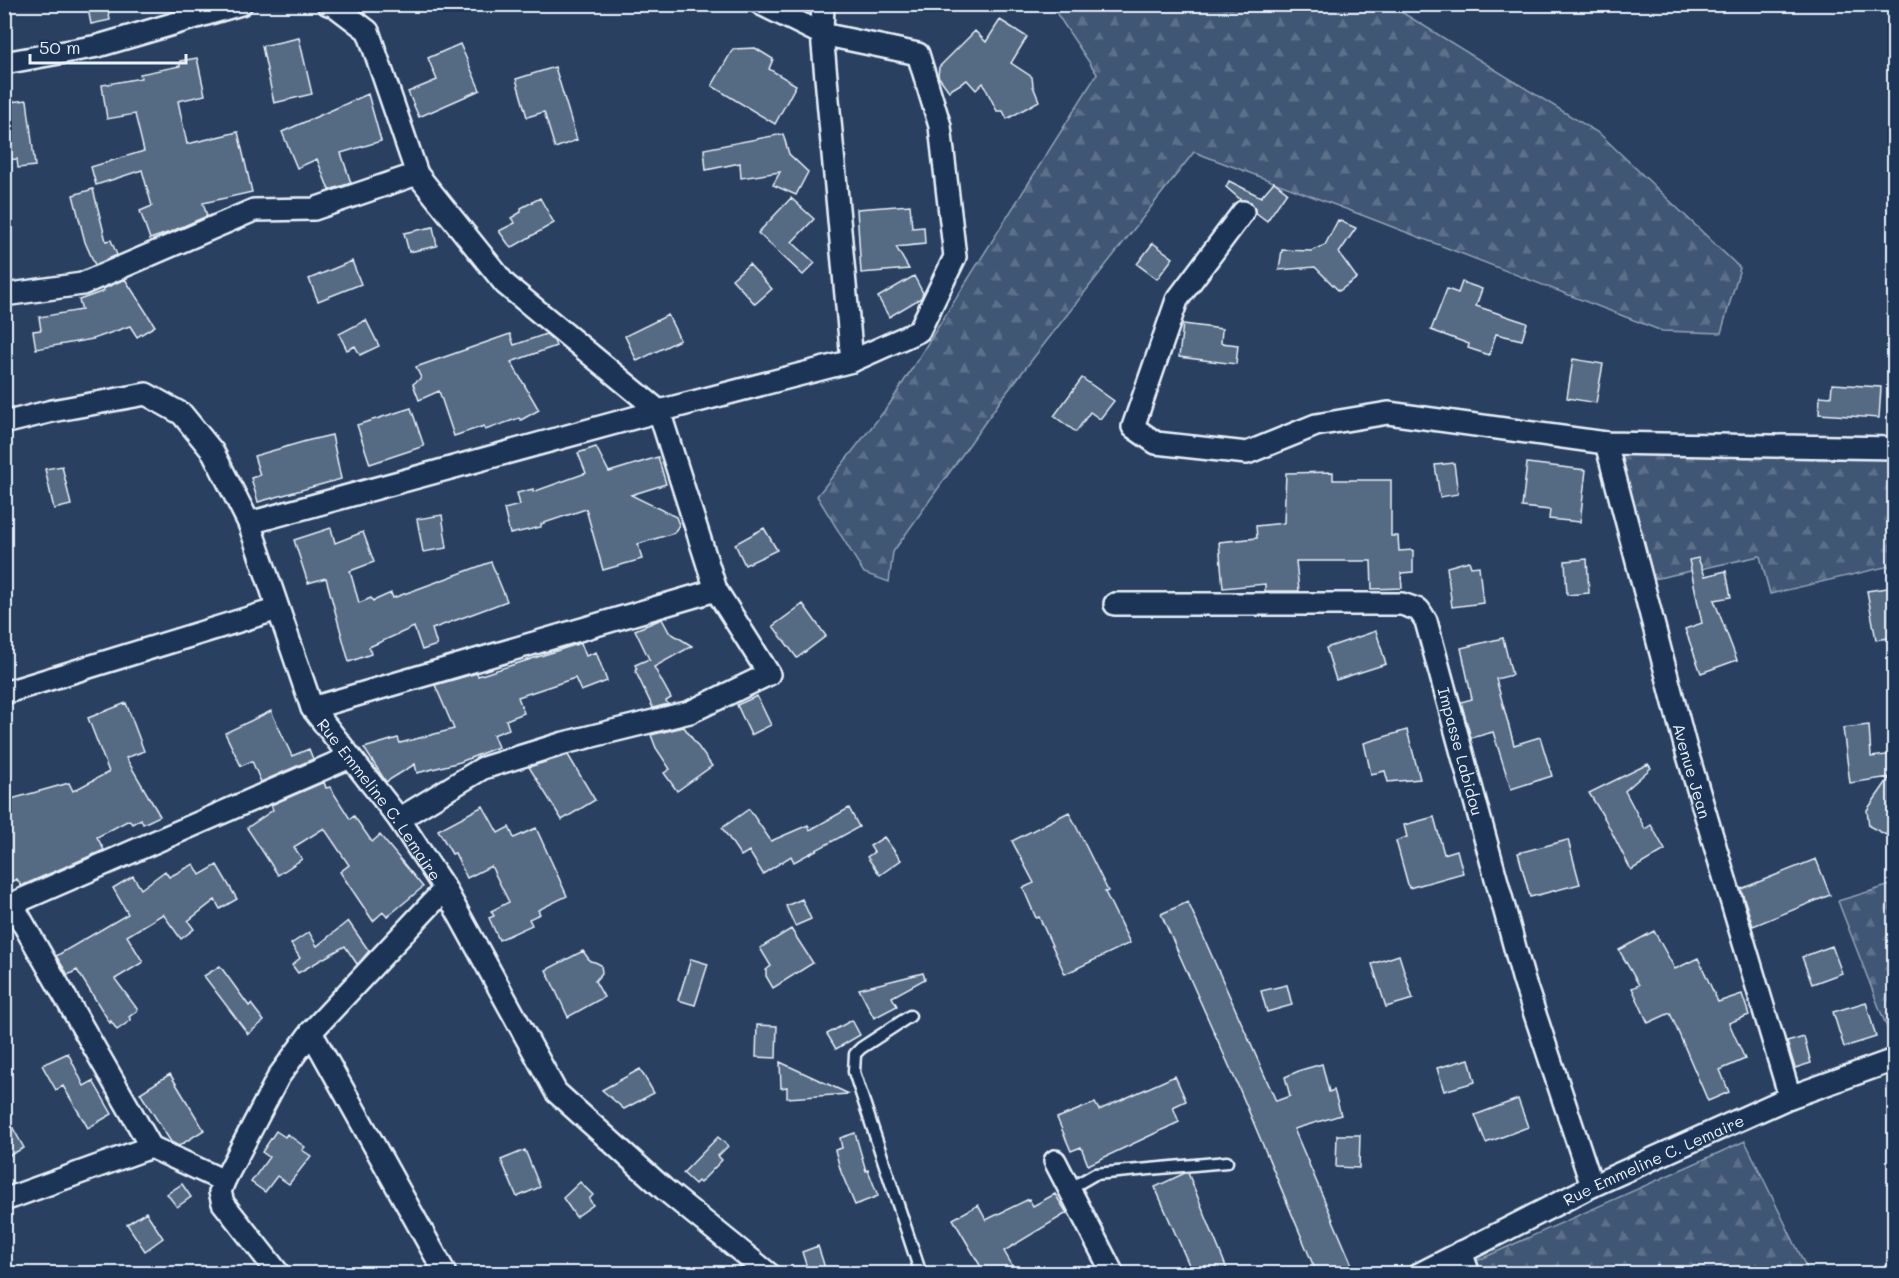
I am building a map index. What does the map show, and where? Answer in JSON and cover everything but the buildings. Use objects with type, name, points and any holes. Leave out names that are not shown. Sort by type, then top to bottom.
[{"type":"street","points":[[4,63],[98,46],[241,4]]},
{"type":"street","points":[[328,4],[335,6],[368,30],[417,174],[505,284],[659,411],[716,590],[769,674],[690,712],[564,743],[483,768],[399,819]]},
{"type":"street","points":[[249,523],[852,361],[919,331],[955,257],[940,126],[918,54],[822,34],[761,4]]},
{"type":"street","points":[[823,4],[822,34],[852,361]]},
{"type":"street","points":[[4,295],[82,284],[254,210],[314,209],[417,174]]},
{"type":"street","points":[[1243,212],[1178,300],[1132,427],[1156,443],[1247,453],[1316,425],[1388,412],[1606,443],[1894,448]]},
{"type":"street","name":"Rue Emmeline C. Lemaire","points":[[4,423],[52,411],[146,394],[182,414],[213,452],[249,523],[312,708],[399,819],[445,889],[556,1092],[664,1189],[769,1274]]},
{"type":"street","name":"Avenue Jean","points":[[1606,443],[1686,749],[1790,1096]]},
{"type":"street","points":[[312,708],[716,590]]},
{"type":"street","name":"Impasse Labidou","points":[[1114,604],[1402,604],[1419,610],[1426,621],[1524,981],[1592,1186]]},
{"type":"street","points":[[4,693],[278,609]]},
{"type":"street","points":[[224,1181],[151,1147],[12,904],[350,757]]},
{"type":"street","points":[[279,1274],[223,1203],[220,1192],[224,1181],[279,1076],[311,1032],[445,889]]},
{"type":"street","points":[[311,1032],[444,1271]]},
{"type":"street","name":"Rue Emmeline C. Lemaire","points":[[1419,1274],[1592,1186],[1790,1096],[1894,1060]]},
{"type":"street","points":[[4,1200],[151,1147]]},
{"type":"street","points":[[1055,1161],[1113,1274]]},
{"type":"street","points":[[1461,1252],[1469,1274]]},
{"type":"lane","points":[[910,1016],[855,1054],[854,1072],[921,1274]]},
{"type":"lane","points":[[1069,1189],[1095,1174],[1227,1162]]},
{"type":"green space","points":[[1051,5],[1390,5],[1600,134],[1740,268],[1721,333],[1662,331],[1194,152],[1003,397],[893,552],[889,582],[864,573],[817,496],[889,405],[1097,74]]},
{"type":"green space","points":[[1617,448],[1894,458],[1894,565],[1770,594],[1760,556],[1649,580]]},
{"type":"green space","points":[[1894,884],[1894,1046],[1838,901]]},
{"type":"green space","points":[[1745,1141],[1809,1273],[1457,1274],[1456,1270]]}]
